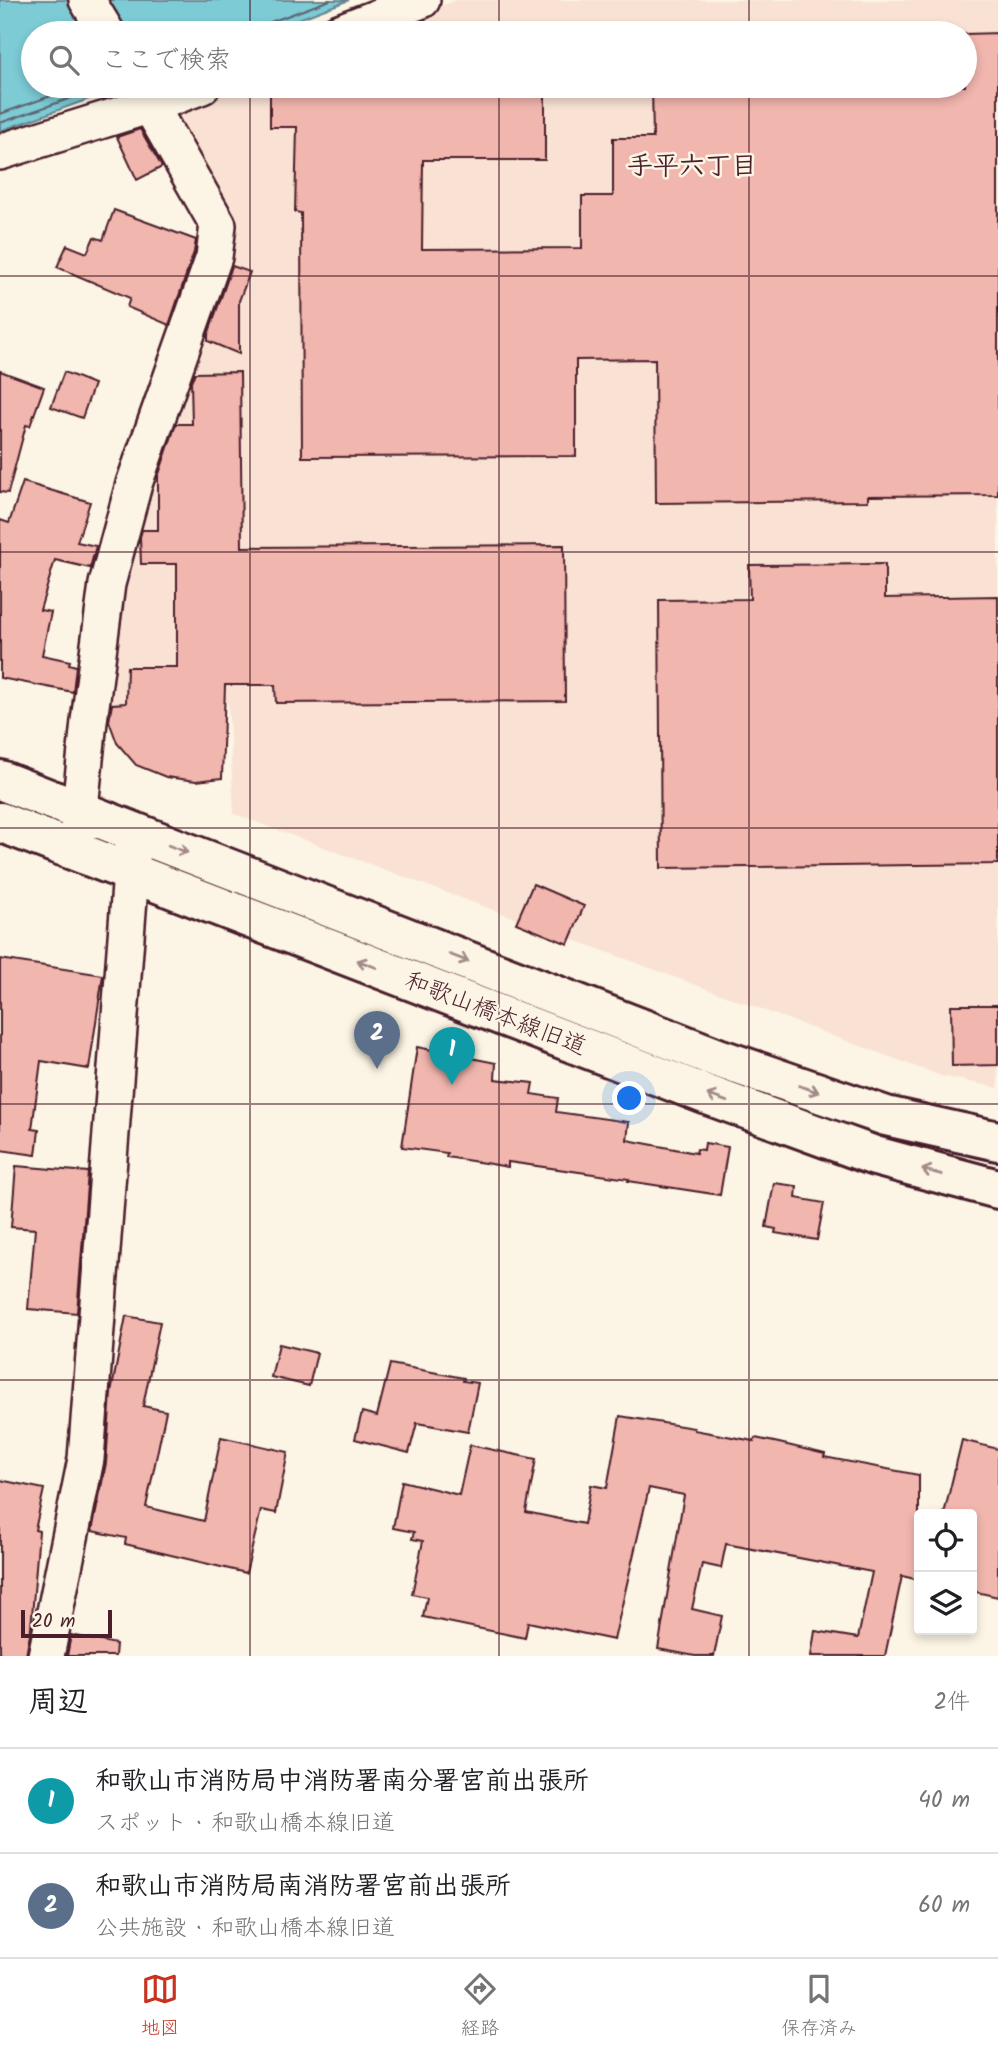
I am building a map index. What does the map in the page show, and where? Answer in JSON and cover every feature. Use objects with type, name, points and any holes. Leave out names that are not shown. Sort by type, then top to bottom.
[{"type":"street","points":[[87,0],[100,21]]},
{"type":"street","points":[[368,21],[422,0]]},
{"type":"street","points":[[0,152],[140,98]]},
{"type":"street","points":[[76,851],[107,584],[134,484],[214,257],[218,225],[146,98]]},
{"type":"street","name":"和歌山橋本線旧道","points":[[0,780],[718,1058],[886,1116],[998,1141]]},
{"type":"street","name":"和歌山橋本線旧道","points":[[0,822],[705,1094],[862,1151],[998,1189]]},
{"type":"street","points":[[46,1656],[86,1459],[134,832]]},
{"type":"shaded area","points":[[456,0],[998,0],[998,1088],[941,1076],[234,814],[228,702],[106,708],[110,618],[152,476],[234,242],[177,108],[208,98],[977,98],[977,21],[404,21]]},
{"type":"water","points":[[0,0],[349,0],[294,21],[21,21],[21,98],[92,98],[0,131]]},
{"type":"building","points":[[998,33],[998,495],[868,496],[868,501],[656,503],[655,359],[576,360],[576,456],[302,457],[301,213],[295,212],[297,127],[270,127],[270,98],[545,98],[545,160],[423,160],[422,249],[582,248],[582,196],[613,196],[613,138],[653,138],[652,98],[977,98],[977,34]]},
{"type":"building","points":[[140,129],[162,167],[137,180],[117,137]]},
{"type":"building","points":[[114,210],[196,240],[169,325],[127,307],[130,298],[57,267],[67,245],[87,253],[94,237],[103,240]]},
{"type":"building","points":[[232,266],[250,272],[239,301],[239,354],[208,341]]},
{"type":"building","points":[[0,371],[44,387],[30,426],[26,425],[8,493],[0,492]]},
{"type":"building","points":[[64,372],[94,384],[82,418],[51,407]]},
{"type":"building","points":[[240,372],[242,547],[564,545],[565,701],[276,703],[275,685],[225,685],[222,778],[196,781],[166,777],[136,765],[117,743],[109,721],[112,704],[126,703],[127,667],[177,667],[177,564],[141,564],[140,537],[142,530],[158,530],[158,477],[176,424],[192,424],[191,381],[195,373]]},
{"type":"building","points":[[23,482],[90,502],[77,542],[96,546],[90,568],[55,560],[40,610],[51,612],[42,655],[70,661],[69,664],[76,666],[73,692],[0,678],[0,520],[9,523]]},
{"type":"building","points":[[885,564],[885,598],[998,596],[998,864],[661,868],[659,600],[750,599],[749,565]]},
{"type":"building","points":[[533,884],[584,906],[568,944],[516,923]]},
{"type":"building","points":[[0,959],[103,975],[89,1069],[41,1061],[32,1129],[39,1130],[36,1155],[0,1150]]},
{"type":"building","points":[[951,1005],[998,1005],[998,1065],[952,1066]]},
{"type":"building","points":[[417,1047],[496,1063],[495,1079],[533,1083],[531,1094],[558,1098],[556,1112],[629,1122],[627,1140],[696,1153],[697,1149],[704,1150],[705,1143],[728,1147],[720,1195],[508,1162],[508,1167],[446,1157],[447,1153],[402,1147]]},
{"type":"building","points":[[16,1166],[88,1172],[77,1313],[28,1309],[35,1229],[11,1227]]},
{"type":"building","points":[[774,1183],[797,1186],[796,1198],[824,1203],[817,1240],[775,1233],[776,1229],[766,1227]]},
{"type":"building","points":[[126,1316],[160,1322],[143,1406],[166,1411],[146,1507],[204,1521],[221,1437],[288,1452],[276,1513],[261,1510],[246,1573],[125,1544],[126,1538],[92,1531],[106,1463],[111,1393]]},
{"type":"building","points":[[279,1344],[317,1353],[309,1386],[271,1377]]},
{"type":"building","points":[[390,1364],[478,1383],[468,1432],[417,1423],[409,1453],[355,1439],[362,1412],[377,1416]]},
{"type":"building","points":[[620,1416],[754,1441],[755,1438],[825,1454],[824,1457],[919,1475],[919,1509],[914,1509],[914,1579],[902,1576],[885,1656],[811,1656],[815,1631],[858,1638],[872,1572],[726,1544],[721,1568],[702,1564],[692,1609],[722,1616],[714,1656],[695,1656],[658,1649],[684,1495],[649,1488],[614,1640],[528,1622],[525,1638],[423,1617],[427,1597],[412,1594],[423,1541],[412,1539],[414,1532],[393,1528],[402,1481],[459,1495],[470,1445],[536,1459],[526,1512],[584,1524],[591,1485],[607,1488]]},
{"type":"building","points":[[962,1440],[998,1449],[998,1597],[977,1592],[977,1509],[945,1509]]},
{"type":"building","points":[[0,1480],[44,1489],[35,1530],[39,1531],[26,1656],[0,1656]]},
{"type":"building","points":[[71,1635],[116,1644],[115,1656],[67,1656]]},
{"type":"place","name":"和歌山市消防局南消防署宮前出張所","points":[[377,1069]]},
{"type":"place","name":"和歌山市消防局中消防署南分署宮前出張所","points":[[452,1085]]},
{"type":"district","name":"手平六丁目","points":[[692,165]]}]
